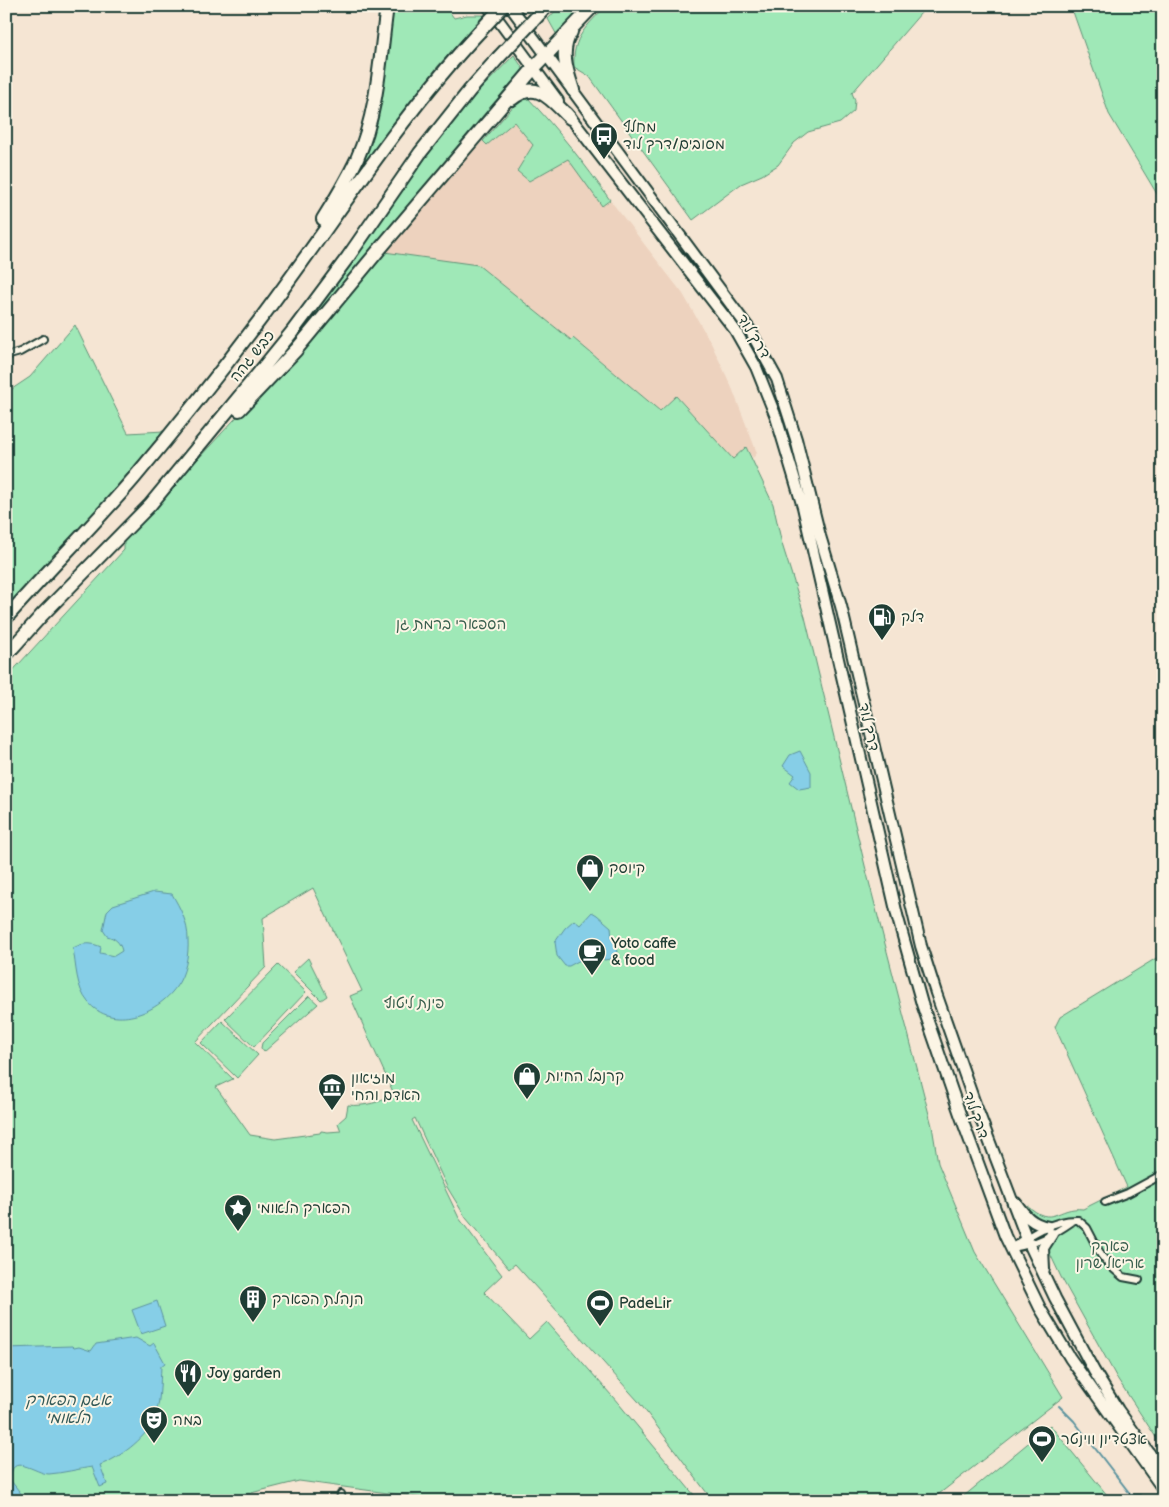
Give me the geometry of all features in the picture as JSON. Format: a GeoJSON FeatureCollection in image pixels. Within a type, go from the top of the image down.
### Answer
{"type":"FeatureCollection","features":[{"type":"Feature","properties":{"kind":"highway"},"geometry":{"type":"LineString","coordinates":[[259,321],[327,213],[357,158],[376,92],[387,6]]}},
{"type":"Feature","properties":{"kind":"highway","name":"כביש גהה"},"geometry":{"type":"LineString","coordinates":[[6,618],[134,479],[259,321],[386,145],[446,68],[502,6]]}},
{"type":"Feature","properties":{"kind":"highway","name":"כביש גהה"},"geometry":{"type":"LineString","coordinates":[[6,655],[42,615],[150,505],[292,332],[348,257],[420,153],[498,58],[547,6]]}},
{"type":"Feature","properties":{"kind":"highway"},"geometry":{"type":"LineString","coordinates":[[150,505],[296,350],[533,69],[593,6]]}},
{"type":"Feature","properties":{"kind":"highway"},"geometry":{"type":"LineString","coordinates":[[573,90],[565,63],[564,52],[569,36],[577,24]]}},
{"type":"Feature","properties":{"kind":"highway"},"geometry":{"type":"LineString","coordinates":[[443,175],[470,148],[514,98],[522,92],[536,90],[547,96],[570,118]]}},
{"type":"Feature","properties":{"kind":"main road","name":"דרך לוד"},"geometry":{"type":"LineString","coordinates":[[488,6],[570,118],[735,330],[756,367],[773,408],[803,506],[901,932],[940,1060],[1005,1236],[1040,1308],[1070,1358],[1163,1489]]}},
{"type":"Feature","properties":{"kind":"main road","name":"דרך לוד"},"geometry":{"type":"LineString","coordinates":[[510,6],[750,330],[776,379],[796,440],[820,536],[841,606],[921,946],[936,992],[1007,1192],[1045,1278],[1071,1330],[1118,1410],[1163,1472]]}},
{"type":"Feature","properties":{"kind":"main road"},"geometry":{"type":"LineString","coordinates":[[1007,1192],[1029,1220],[1050,1231],[1043,1248],[1045,1278]]}},
{"type":"Feature","properties":{"kind":"street"},"geometry":{"type":"LineString","coordinates":[[6,356],[20,352],[43,339]]}},
{"type":"Feature","properties":{"kind":"street"},"geometry":{"type":"LineString","coordinates":[[1105,1202],[1128,1193],[1163,1174]]}},
{"type":"Feature","properties":{"kind":"street"},"geometry":{"type":"LineString","coordinates":[[1011,1248],[1076,1219],[1088,1228],[1101,1255],[1108,1264],[1123,1277],[1139,1280]]}},
{"type":"Feature","properties":{"kind":"shaded area"},"geometry":{"type":"Polygon","coordinates":[[[514,122],[533,145],[517,171],[529,181],[568,158],[602,205],[610,200],[683,294],[711,343],[732,388],[757,453],[753,458],[746,447],[733,459],[676,396],[660,411],[572,338],[571,340],[527,304],[384,252],[451,172],[483,141],[487,144],[514,122]]]}},
{"type":"Feature","properties":{"kind":"green space"},"geometry":{"type":"Polygon","coordinates":[[[392,6],[445,6],[454,18],[467,15],[484,15],[438,66],[342,195],[357,170],[392,6]]]}},
{"type":"Feature","properties":{"kind":"green space"},"geometry":{"type":"Polygon","coordinates":[[[560,6],[588,6],[558,37],[548,19],[560,6]]]}},
{"type":"Feature","properties":{"kind":"green space"},"geometry":{"type":"Polygon","coordinates":[[[606,6],[927,6],[852,93],[855,100],[854,111],[840,123],[808,132],[794,143],[778,165],[762,175],[741,184],[693,220],[589,76],[574,67],[575,48],[578,40],[587,26],[606,6]]]}},
{"type":"Feature","properties":{"kind":"green space"},"geometry":{"type":"Polygon","coordinates":[[[1071,6],[1163,6],[1163,204],[1109,114],[1071,6]]]}},
{"type":"Feature","properties":{"kind":"green space"},"geometry":{"type":"Polygon","coordinates":[[[514,55],[524,70],[491,106],[287,351],[458,113],[514,55]]]}},
{"type":"Feature","properties":{"kind":"green space"},"geometry":{"type":"Polygon","coordinates":[[[528,98],[571,148],[610,200],[602,206],[568,159],[529,181],[517,171],[533,145],[514,122],[487,145],[483,141],[516,103],[528,98]]]}},
{"type":"Feature","properties":{"kind":"green space","name":"הספארי ברמת גן"},"geometry":{"type":"Polygon","coordinates":[[[384,252],[478,265],[571,340],[573,338],[660,411],[676,396],[733,459],[746,447],[773,504],[782,544],[805,617],[867,874],[932,1126],[938,1163],[975,1252],[1063,1397],[930,1501],[713,1501],[638,1401],[515,1264],[509,1269],[466,1218],[447,1187],[415,1118],[412,1120],[459,1218],[502,1275],[484,1292],[529,1339],[547,1322],[619,1404],[699,1501],[447,1501],[299,1481],[219,1501],[6,1501],[6,678],[124,550],[124,539],[246,407],[384,252]],[[313,888],[263,918],[266,967],[195,1042],[233,1079],[216,1087],[250,1135],[275,1139],[320,1133],[321,1131],[341,1131],[338,1123],[346,1116],[348,1105],[372,1103],[394,1094],[350,996],[362,991],[313,888]]]}},
{"type":"Feature","properties":{"kind":"green space"},"geometry":{"type":"Polygon","coordinates":[[[75,325],[128,433],[164,431],[38,578],[6,611],[6,466],[8,465],[6,463],[6,393],[30,377],[75,325]]]}},
{"type":"Feature","properties":{"kind":"green space","name":"פארק אריאל שרון"},"geometry":{"type":"Polygon","coordinates":[[[1163,954],[1163,1439],[1159,1442],[1117,1378],[1061,1277],[1027,1205],[1043,1215],[1055,1215],[1067,1210],[1083,1209],[1127,1187],[1055,1027],[1060,1017],[1163,954]]]}},
{"type":"Feature","properties":{"kind":"green space"},"geometry":{"type":"Polygon","coordinates":[[[308,958],[327,996],[321,1000],[293,972],[308,958]]]}},
{"type":"Feature","properties":{"kind":"green space"},"geometry":{"type":"Polygon","coordinates":[[[278,965],[306,992],[254,1047],[225,1019],[278,965]]]}},
{"type":"Feature","properties":{"kind":"green space"},"geometry":{"type":"Polygon","coordinates":[[[309,996],[318,1004],[264,1052],[261,1048],[262,1043],[309,996]]]}},
{"type":"Feature","properties":{"kind":"green space"},"geometry":{"type":"Polygon","coordinates":[[[222,1021],[258,1055],[237,1078],[201,1043],[222,1021]]]}},
{"type":"Feature","properties":{"kind":"green space","name":"אצטדיון ווינטר"},"geometry":{"type":"Polygon","coordinates":[[[1050,1425],[1112,1501],[958,1501],[1050,1425]]]}},
{"type":"Feature","properties":{"kind":"water"},"geometry":{"type":"Polygon","coordinates":[[[800,751],[811,772],[811,787],[799,789],[790,782],[795,775],[783,766],[790,755],[800,751]]]}},
{"type":"Feature","properties":{"kind":"water"},"geometry":{"type":"Polygon","coordinates":[[[154,892],[172,894],[183,916],[188,933],[187,958],[184,971],[176,987],[158,1005],[134,1016],[109,1016],[98,1011],[84,996],[77,976],[73,948],[83,944],[93,944],[101,947],[100,953],[114,956],[122,951],[117,941],[107,936],[103,930],[107,911],[113,905],[154,892]]]}},
{"type":"Feature","properties":{"kind":"water"},"geometry":{"type":"Polygon","coordinates":[[[592,912],[611,927],[612,939],[616,943],[617,953],[611,959],[604,960],[602,954],[586,957],[569,966],[565,966],[557,956],[555,942],[565,928],[574,920],[580,925],[592,912]]]}},
{"type":"Feature","properties":{"kind":"water"},"geometry":{"type":"Polygon","coordinates":[[[157,1301],[165,1326],[141,1334],[132,1310],[157,1301]]]}},
{"type":"Feature","properties":{"kind":"water","name":"אגם הפארק הלאומי"},"geometry":{"type":"Polygon","coordinates":[[[136,1338],[150,1346],[154,1343],[165,1363],[161,1366],[160,1394],[156,1415],[144,1435],[123,1453],[100,1465],[107,1484],[100,1487],[92,1467],[49,1474],[19,1465],[14,1467],[11,1481],[27,1501],[6,1501],[6,1348],[72,1346],[91,1351],[96,1344],[136,1338]]]}},
{"type":"Feature","properties":{"kind":"waterway"},"geometry":{"type":"LineString","coordinates":[[1059,1406],[1074,1421],[1131,1495],[1140,1495]]}},
{"type":"Feature","properties":{"kind":"place","name":"מחלף מסובים/דרך לוד"},"geometry":{"type":"Point","coordinates":[604,160]}},
{"type":"Feature","properties":{"kind":"place","name":"דלק"},"geometry":{"type":"Point","coordinates":[882,641]}},
{"type":"Feature","properties":{"kind":"place","name":"קיוסק"},"geometry":{"type":"Point","coordinates":[590,892]}},
{"type":"Feature","properties":{"kind":"place","name":"Yoto caffe & food"},"geometry":{"type":"Point","coordinates":[592,976]}},
{"type":"Feature","properties":{"kind":"place","name":"קרנבל החיות"},"geometry":{"type":"Point","coordinates":[527,1100]}},
{"type":"Feature","properties":{"kind":"place","name":"מוזיאון האדם והחי"},"geometry":{"type":"Point","coordinates":[332,1111]}},
{"type":"Feature","properties":{"kind":"place","name":"הפארק הלאומי"},"geometry":{"type":"Point","coordinates":[238,1232]}},
{"type":"Feature","properties":{"kind":"place","name":"הנהלת הפארק"},"geometry":{"type":"Point","coordinates":[253,1323]}},
{"type":"Feature","properties":{"kind":"place","name":"PadeLir"},"geometry":{"type":"Point","coordinates":[600,1327]}},
{"type":"Feature","properties":{"kind":"place","name":"Joy garden"},"geometry":{"type":"Point","coordinates":[188,1397]}},
{"type":"Feature","properties":{"kind":"place","name":"במה"},"geometry":{"type":"Point","coordinates":[154,1444]}},
{"type":"Feature","properties":{"kind":"place","name":"אצטדיון ווינטר"},"geometry":{"type":"Point","coordinates":[1042,1463]}},
{"type":"Feature","properties":{"kind":"park label","name":"פינת ליטוף"},"geometry":{"type":"Point","coordinates":[414,1003]}}]}
